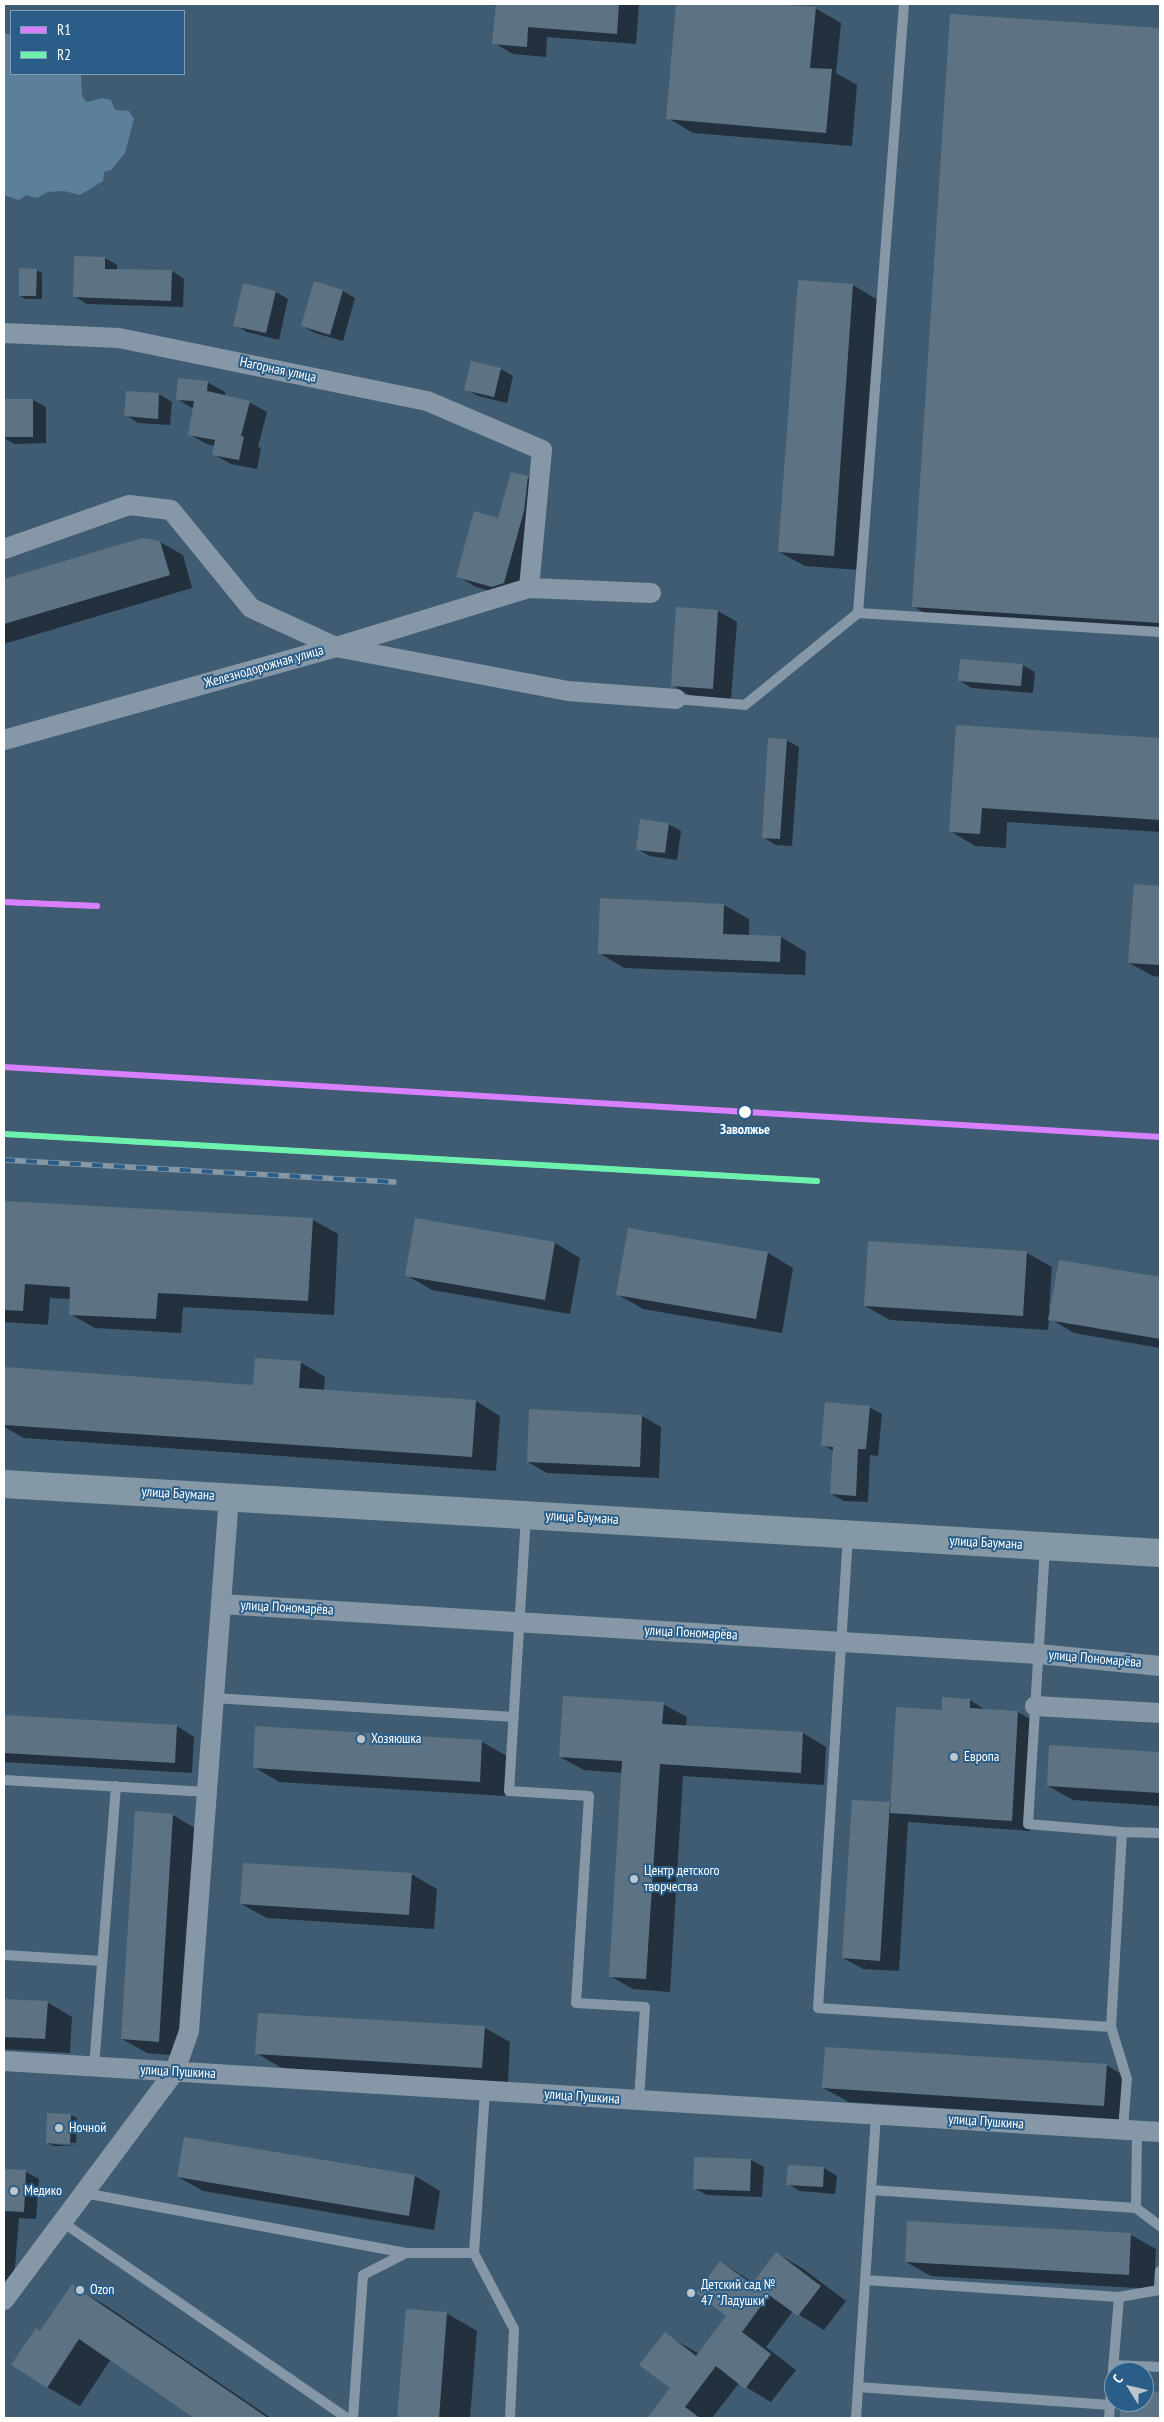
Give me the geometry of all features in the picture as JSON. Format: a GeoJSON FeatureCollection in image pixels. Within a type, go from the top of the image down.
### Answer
{"type":"FeatureCollection","features":[{"type":"Feature","properties":{"kind":"main road","name":"улица Баумана"},"geometry":{"type":"LineString","coordinates":[[4,1484],[1160,1554]]}},
{"type":"Feature","properties":{"kind":"street","name":"Нагорная улица"},"geometry":{"type":"LineString","coordinates":[[4,333],[118,338],[427,400],[542,450],[529,588]]}},
{"type":"Feature","properties":{"kind":"street"},"geometry":{"type":"LineString","coordinates":[[4,549],[129,505],[171,510],[251,608],[336,647],[529,588],[651,593]]}},
{"type":"Feature","properties":{"kind":"street","name":"Железнодорожная улица"},"geometry":{"type":"LineString","coordinates":[[4,740],[336,647],[568,691],[676,700]]}},
{"type":"Feature","properties":{"kind":"street"},"geometry":{"type":"LineString","coordinates":[[4,2300],[175,2071],[188,2031],[229,1497]]}},
{"type":"Feature","properties":{"kind":"street","name":"улица Пономарёва"},"geometry":{"type":"LineString","coordinates":[[221,1604],[1039,1654],[1160,1666]]}},
{"type":"Feature","properties":{"kind":"street"},"geometry":{"type":"LineString","coordinates":[[1035,1706],[1160,1713]]}},
{"type":"Feature","properties":{"kind":"street","name":"улица Пушкина"},"geometry":{"type":"LineString","coordinates":[[4,2061],[1160,2132]]}},
{"type":"Feature","properties":{"kind":"lane"},"geometry":{"type":"LineString","coordinates":[[858,613],[904,4]]}},
{"type":"Feature","properties":{"kind":"lane"},"geometry":{"type":"LineString","coordinates":[[676,700],[745,705],[858,613],[1160,632]]}},
{"type":"Feature","properties":{"kind":"lane"},"geometry":{"type":"LineString","coordinates":[[526,1515],[509,1791],[589,1796],[576,2003],[645,2007],[640,2100]]}},
{"type":"Feature","properties":{"kind":"lane"},"geometry":{"type":"LineString","coordinates":[[848,1534],[818,2008],[1111,2027]]}},
{"type":"Feature","properties":{"kind":"lane"},"geometry":{"type":"LineString","coordinates":[[1045,1546],[1028,1824],[1122,1832],[1160,1833]]}},
{"type":"Feature","properties":{"kind":"lane"},"geometry":{"type":"LineString","coordinates":[[214,1698],[514,1717]]}},
{"type":"Feature","properties":{"kind":"lane"},"geometry":{"type":"LineString","coordinates":[[4,1780],[207,1792]]}},
{"type":"Feature","properties":{"kind":"lane"},"geometry":{"type":"LineString","coordinates":[[94,2067],[116,1786]]}},
{"type":"Feature","properties":{"kind":"lane"},"geometry":{"type":"LineString","coordinates":[[1122,1832],[1111,2027],[1126,2080],[1136,2208]]}},
{"type":"Feature","properties":{"kind":"lane"},"geometry":{"type":"LineString","coordinates":[[4,1955],[102,1961]]}},
{"type":"Feature","properties":{"kind":"lane"},"geometry":{"type":"LineString","coordinates":[[485,2091],[474,2253],[514,2329],[510,2418]]}},
{"type":"Feature","properties":{"kind":"lane"},"geometry":{"type":"LineString","coordinates":[[856,2418],[876,2115]]}},
{"type":"Feature","properties":{"kind":"lane"},"geometry":{"type":"LineString","coordinates":[[871,2190],[1136,2208],[1160,2226]]}},
{"type":"Feature","properties":{"kind":"lane"},"geometry":{"type":"LineString","coordinates":[[84,2193],[406,2253],[474,2253]]}},
{"type":"Feature","properties":{"kind":"lane"},"geometry":{"type":"LineString","coordinates":[[62,2222],[347,2418]]}},
{"type":"Feature","properties":{"kind":"lane"},"geometry":{"type":"LineString","coordinates":[[352,2418],[363,2276],[406,2253]]}},
{"type":"Feature","properties":{"kind":"lane"},"geometry":{"type":"LineString","coordinates":[[865,2280],[1119,2298],[1159,2290],[1160,2271]]}},
{"type":"Feature","properties":{"kind":"lane"},"geometry":{"type":"LineString","coordinates":[[1113,2362],[1119,2298]]}},
{"type":"Feature","properties":{"kind":"lane"},"geometry":{"type":"LineString","coordinates":[[858,2387],[1104,2405]]}},
{"type":"Feature","properties":{"kind":"water"},"geometry":{"type":"Polygon","coordinates":[[[4,33],[10,35],[10,75],[81,75],[82,96],[86,102],[103,98],[111,100],[115,110],[129,111],[134,119],[125,153],[111,170],[104,172],[103,181],[80,195],[64,191],[48,192],[37,198],[26,195],[19,200],[4,195],[4,33]]]}},
{"type":"Feature","properties":{"kind":"building"},"geometry":{"type":"Polygon","coordinates":[[[496,4],[619,4],[617,34],[528,27],[527,47],[492,44],[496,4]]]}},
{"type":"Feature","properties":{"kind":"building"},"geometry":{"type":"Polygon","coordinates":[[[676,4],[773,4],[816,7],[810,68],[832,69],[826,133],[666,119],[676,4]]]}},
{"type":"Feature","properties":{"kind":"building"},"geometry":{"type":"Polygon","coordinates":[[[950,14],[1160,28],[1160,623],[912,607],[950,14]]]}},
{"type":"Feature","properties":{"kind":"building"},"geometry":{"type":"Polygon","coordinates":[[[74,256],[105,257],[105,269],[172,270],[171,301],[73,297],[74,256]]]}},
{"type":"Feature","properties":{"kind":"building"},"geometry":{"type":"Polygon","coordinates":[[[19,268],[37,269],[36,296],[19,296],[19,268]]]}},
{"type":"Feature","properties":{"kind":"building"},"geometry":{"type":"Polygon","coordinates":[[[798,280],[853,284],[834,556],[778,552],[798,280]]]}},
{"type":"Feature","properties":{"kind":"building"},"geometry":{"type":"Polygon","coordinates":[[[314,281],[343,290],[330,335],[301,326],[314,281]]]}},
{"type":"Feature","properties":{"kind":"building"},"geometry":{"type":"Polygon","coordinates":[[[243,283],[276,291],[266,333],[233,326],[243,283]]]}},
{"type":"Feature","properties":{"kind":"building"},"geometry":{"type":"Polygon","coordinates":[[[471,361],[501,368],[494,397],[464,390],[471,361]]]}},
{"type":"Feature","properties":{"kind":"building"},"geometry":{"type":"Polygon","coordinates":[[[178,378],[208,381],[207,391],[250,401],[241,436],[244,437],[239,460],[212,455],[215,440],[188,435],[194,401],[176,400],[178,378]]]}},
{"type":"Feature","properties":{"kind":"building"},"geometry":{"type":"Polygon","coordinates":[[[126,391],[159,393],[158,419],[124,416],[126,391]]]}},
{"type":"Feature","properties":{"kind":"building"},"geometry":{"type":"Polygon","coordinates":[[[4,399],[33,399],[33,437],[4,437],[4,399]]]}},
{"type":"Feature","properties":{"kind":"building"},"geometry":{"type":"Polygon","coordinates":[[[511,472],[528,476],[524,511],[504,583],[492,587],[456,577],[474,511],[498,518],[511,472]]]}},
{"type":"Feature","properties":{"kind":"building"},"geometry":{"type":"Polygon","coordinates":[[[142,538],[160,541],[170,575],[4,624],[4,579],[142,538]]]}},
{"type":"Feature","properties":{"kind":"building"},"geometry":{"type":"Polygon","coordinates":[[[676,607],[718,610],[713,689],[671,686],[676,607]]]}},
{"type":"Feature","properties":{"kind":"building"},"geometry":{"type":"Polygon","coordinates":[[[960,659],[1023,664],[1021,686],[958,681],[960,659]]]}},
{"type":"Feature","properties":{"kind":"building"},"geometry":{"type":"Polygon","coordinates":[[[956,725],[1160,738],[1160,820],[982,808],[980,834],[949,832],[956,725]]]}},
{"type":"Feature","properties":{"kind":"building"},"geometry":{"type":"Polygon","coordinates":[[[768,738],[787,739],[780,839],[762,838],[768,738]]]}},
{"type":"Feature","properties":{"kind":"building"},"geometry":{"type":"Polygon","coordinates":[[[640,819],[669,823],[665,853],[636,850],[640,819]]]}},
{"type":"Feature","properties":{"kind":"building"},"geometry":{"type":"Polygon","coordinates":[[[1134,884],[1160,886],[1160,965],[1128,963],[1134,884]]]}},
{"type":"Feature","properties":{"kind":"building"},"geometry":{"type":"Polygon","coordinates":[[[600,898],[724,904],[723,934],[781,936],[780,962],[598,954],[600,898]]]}},
{"type":"Feature","properties":{"kind":"building"},"geometry":{"type":"Polygon","coordinates":[[[4,1201],[313,1218],[308,1301],[158,1293],[156,1319],[69,1315],[70,1287],[25,1284],[23,1311],[4,1310],[4,1201]]]}},
{"type":"Feature","properties":{"kind":"building"},"geometry":{"type":"Polygon","coordinates":[[[415,1218],[555,1242],[545,1300],[405,1276],[415,1218]]]}},
{"type":"Feature","properties":{"kind":"building"},"geometry":{"type":"Polygon","coordinates":[[[628,1228],[768,1252],[756,1319],[616,1295],[628,1228]]]}},
{"type":"Feature","properties":{"kind":"building"},"geometry":{"type":"Polygon","coordinates":[[[868,1241],[1027,1251],[1023,1316],[864,1306],[868,1241]]]}},
{"type":"Feature","properties":{"kind":"building"},"geometry":{"type":"Polygon","coordinates":[[[1059,1260],[1160,1277],[1160,1339],[1048,1320],[1059,1260]]]}},
{"type":"Feature","properties":{"kind":"building"},"geometry":{"type":"Polygon","coordinates":[[[255,1358],[301,1361],[299,1388],[476,1400],[472,1457],[4,1425],[4,1367],[253,1385],[255,1358]]]}},
{"type":"Feature","properties":{"kind":"building"},"geometry":{"type":"Polygon","coordinates":[[[825,1402],[870,1406],[866,1449],[858,1449],[856,1496],[830,1494],[833,1447],[821,1446],[825,1402]]]}},
{"type":"Feature","properties":{"kind":"building"},"geometry":{"type":"Polygon","coordinates":[[[529,1409],[642,1415],[640,1467],[527,1462],[529,1409]]]}},
{"type":"Feature","properties":{"kind":"building"},"geometry":{"type":"Polygon","coordinates":[[[563,1696],[664,1702],[662,1724],[803,1732],[801,1773],[660,1764],[646,1979],[609,1977],[622,1761],[559,1757],[563,1696]]]}},
{"type":"Feature","properties":{"kind":"building","name":"Европа"},"geometry":{"type":"Polygon","coordinates":[[[942,1697],[970,1699],[970,1708],[1018,1711],[1012,1821],[890,1813],[896,1707],[942,1710],[942,1697]]]}},
{"type":"Feature","properties":{"kind":"building"},"geometry":{"type":"Polygon","coordinates":[[[4,1715],[177,1725],[175,1763],[4,1753],[4,1715]]]}},
{"type":"Feature","properties":{"kind":"building"},"geometry":{"type":"Polygon","coordinates":[[[255,1726],[482,1740],[480,1782],[253,1768],[255,1726]]]}},
{"type":"Feature","properties":{"kind":"building"},"geometry":{"type":"Polygon","coordinates":[[[1049,1745],[1160,1752],[1160,1793],[1047,1786],[1049,1745]]]}},
{"type":"Feature","properties":{"kind":"building"},"geometry":{"type":"Polygon","coordinates":[[[852,1800],[890,1802],[880,1961],[842,1958],[852,1800]]]}},
{"type":"Feature","properties":{"kind":"building"},"geometry":{"type":"Polygon","coordinates":[[[135,1811],[173,1814],[159,2042],[121,2039],[135,1811]]]}},
{"type":"Feature","properties":{"kind":"building"},"geometry":{"type":"Polygon","coordinates":[[[243,1863],[412,1873],[409,1915],[240,1904],[243,1863]]]}},
{"type":"Feature","properties":{"kind":"building"},"geometry":{"type":"Polygon","coordinates":[[[4,1999],[48,2001],[45,2039],[4,2037],[4,1999]]]}},
{"type":"Feature","properties":{"kind":"building"},"geometry":{"type":"Polygon","coordinates":[[[258,2013],[485,2026],[482,2068],[255,2054],[258,2013]]]}},
{"type":"Feature","properties":{"kind":"building"},"geometry":{"type":"Polygon","coordinates":[[[825,2047],[1107,2064],[1104,2106],[822,2088],[825,2047]]]}},
{"type":"Feature","properties":{"kind":"building","name":"Ночной"},"geometry":{"type":"Polygon","coordinates":[[[47,2113],[71,2114],[70,2144],[46,2143],[47,2113]]]}},
{"type":"Feature","properties":{"kind":"building"},"geometry":{"type":"Polygon","coordinates":[[[184,2137],[415,2175],[409,2216],[177,2177],[184,2137]]]}},
{"type":"Feature","properties":{"kind":"building"},"geometry":{"type":"Polygon","coordinates":[[[694,2157],[751,2159],[750,2191],[693,2189],[694,2157]]]}},
{"type":"Feature","properties":{"kind":"building"},"geometry":{"type":"Polygon","coordinates":[[[788,2165],[824,2167],[823,2187],[786,2185],[788,2165]]]}},
{"type":"Feature","properties":{"kind":"building","name":"Медико"},"geometry":{"type":"Polygon","coordinates":[[[4,2169],[26,2170],[24,2212],[4,2211],[4,2169]]]}},
{"type":"Feature","properties":{"kind":"building"},"geometry":{"type":"Polygon","coordinates":[[[907,2221],[1131,2233],[1129,2275],[905,2262],[907,2221]]]}},
{"type":"Feature","properties":{"kind":"building"},"geometry":{"type":"Polygon","coordinates":[[[776,2252],[821,2286],[798,2316],[769,2295],[742,2332],[771,2354],[745,2389],[716,2366],[685,2407],[700,2418],[647,2418],[670,2388],[639,2365],[665,2332],[696,2356],[726,2316],[696,2293],[720,2261],[752,2284],[776,2252]]]}},
{"type":"Feature","properties":{"kind":"building"},"geometry":{"type":"Polygon","coordinates":[[[72,2284],[268,2418],[194,2418],[79,2339],[47,2388],[11,2365],[36,2328],[40,2331],[72,2284]]]}},
{"type":"Feature","properties":{"kind":"building"},"geometry":{"type":"Polygon","coordinates":[[[406,2309],[447,2312],[439,2418],[397,2418],[406,2309]]]}},
{"type":"Feature","properties":{"kind":"building"},"geometry":{"type":"Polygon","coordinates":[[[1154,2392],[1160,2392],[1160,2418],[1120,2418],[1120,2412],[1154,2412],[1154,2392]]]}},
{"type":"Feature","properties":{"kind":"railway"},"geometry":{"type":"LineString","coordinates":[[4,902],[97,906]]}},
{"type":"Feature","properties":{"kind":"railway"},"geometry":{"type":"LineString","coordinates":[[4,1134],[817,1181]]}},
{"type":"Feature","properties":{"kind":"railway"},"geometry":{"type":"LineString","coordinates":[[4,1160],[394,1182]]}},
{"type":"Feature","properties":{"kind":"transit line","name":"R1"},"geometry":{"type":"LineString","coordinates":[[4,902],[97,906]]}},
{"type":"Feature","properties":{"kind":"transit line","name":"R1"},"geometry":{"type":"LineString","coordinates":[[4,1067],[1160,1137]]}},
{"type":"Feature","properties":{"kind":"transit line","name":"R2"},"geometry":{"type":"LineString","coordinates":[[4,1134],[817,1181]]}},
{"type":"Feature","properties":{"kind":"place","name":"Заволжье"},"geometry":{"type":"Point","coordinates":[745,1112]}},
{"type":"Feature","properties":{"kind":"place","name":"Хозяюшка"},"geometry":{"type":"Point","coordinates":[361,1739]}},
{"type":"Feature","properties":{"kind":"place","name":"Европа"},"geometry":{"type":"Point","coordinates":[954,1757]}},
{"type":"Feature","properties":{"kind":"place","name":"Центр детского творчества"},"geometry":{"type":"Point","coordinates":[634,1879]}},
{"type":"Feature","properties":{"kind":"place","name":"Ночной"},"geometry":{"type":"Point","coordinates":[59,2128]}},
{"type":"Feature","properties":{"kind":"place","name":"Медико"},"geometry":{"type":"Point","coordinates":[14,2191]}},
{"type":"Feature","properties":{"kind":"place","name":"Ozon"},"geometry":{"type":"Point","coordinates":[80,2290]}},
{"type":"Feature","properties":{"kind":"place","name":"Детский сад № 47 \"Ладушки\""},"geometry":{"type":"Point","coordinates":[691,2293]}}]}
